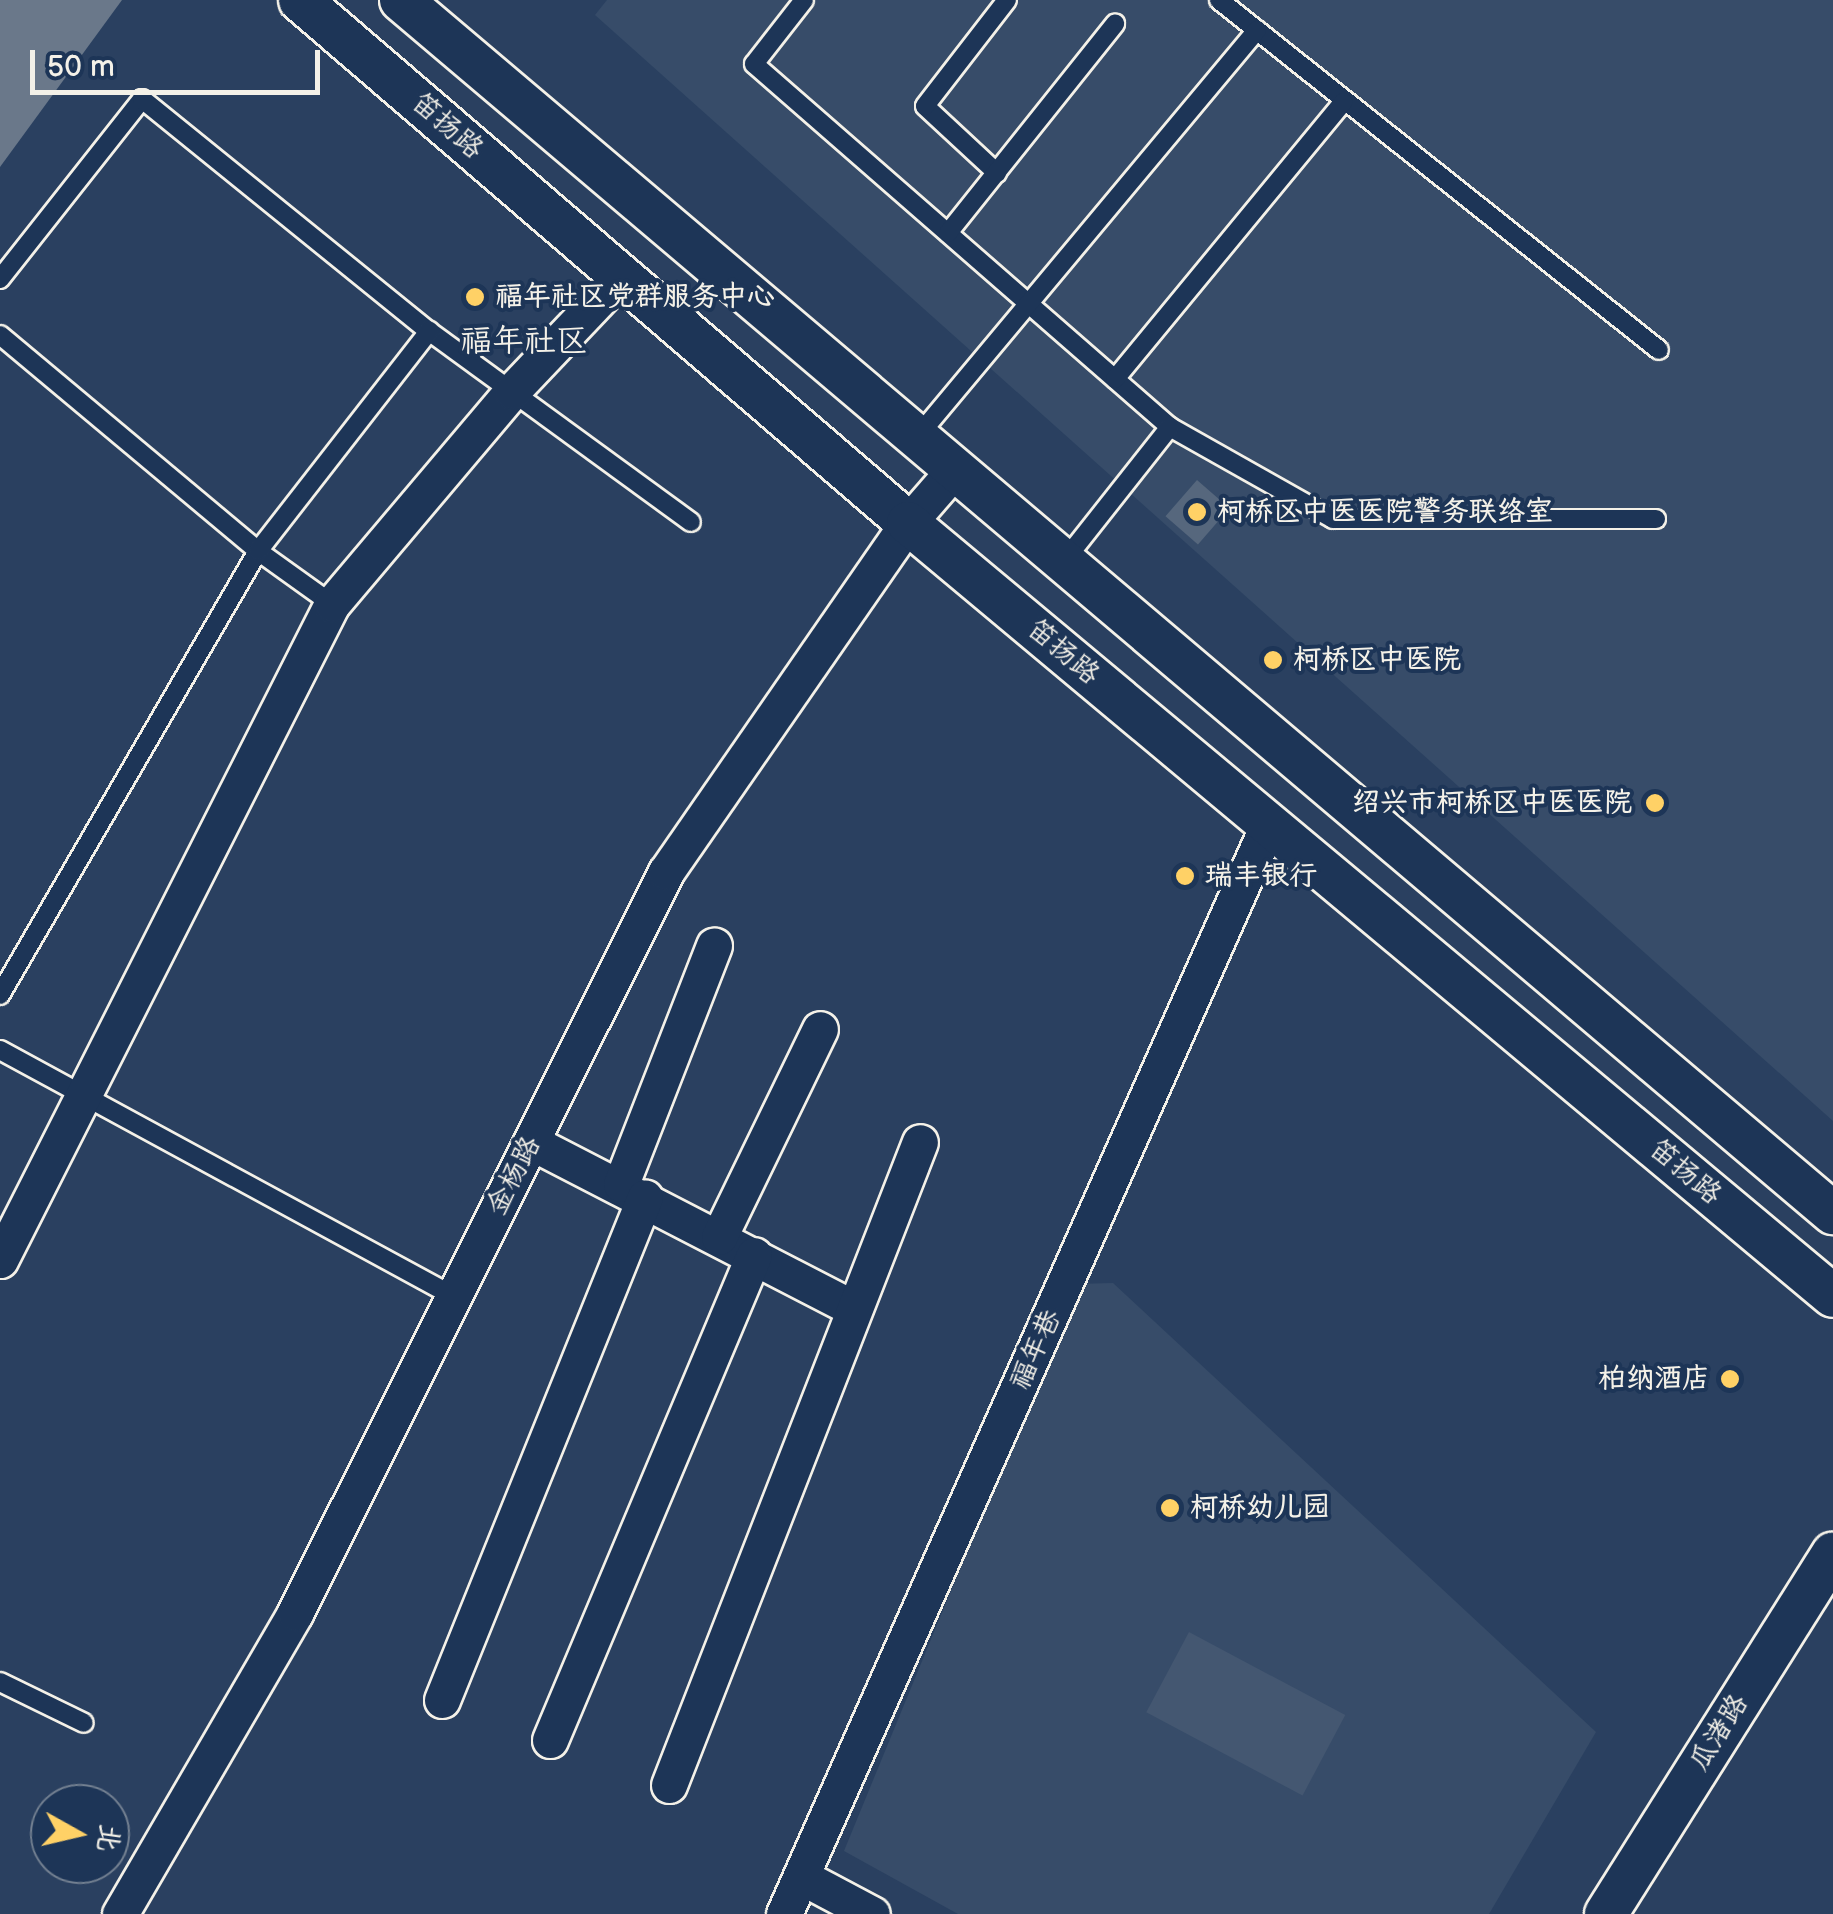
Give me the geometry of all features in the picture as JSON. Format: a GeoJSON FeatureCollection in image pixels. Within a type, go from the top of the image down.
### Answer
{"type":"FeatureCollection","features":[{"type":"Feature","properties":{"kind":"street","name":"笛扬路"},"geometry":{"type":"LineString","coordinates":[[300,0],[908,523],[1833,1296]]}},
{"type":"Feature","properties":{"kind":"street"},"geometry":{"type":"LineString","coordinates":[[401,0],[1833,1213]]}},
{"type":"Feature","properties":{"kind":"street"},"geometry":{"type":"LineString","coordinates":[[0,1260],[80,1093],[332,604],[512,391],[621,276]]}},
{"type":"Feature","properties":{"kind":"street","name":"金杨路"},"geometry":{"type":"LineString","coordinates":[[130,1910],[295,1613],[666,872],[908,523],[955,469]]}},
{"type":"Feature","properties":{"kind":"street","name":"福年巷"},"geometry":{"type":"LineString","coordinates":[[784,1914],[1269,822]]}},
{"type":"Feature","properties":{"kind":"street"},"geometry":{"type":"LineString","coordinates":[[442,1700],[633,1190],[714,946]]}},
{"type":"Feature","properties":{"kind":"street"},"geometry":{"type":"LineString","coordinates":[[719,1237],[820,1029]]}},
{"type":"Feature","properties":{"kind":"street"},"geometry":{"type":"LineString","coordinates":[[532,1142],[633,1190],[853,1308]]}},
{"type":"Feature","properties":{"kind":"street"},"geometry":{"type":"LineString","coordinates":[[669,1785],[920,1142]]}},
{"type":"Feature","properties":{"kind":"street"},"geometry":{"type":"LineString","coordinates":[[550,1740],[754,1255]]}},
{"type":"Feature","properties":{"kind":"street","name":"瓜渚路"},"geometry":{"type":"LineString","coordinates":[[1606,1914],[1833,1553]]}},
{"type":"Feature","properties":{"kind":"street"},"geometry":{"type":"LineString","coordinates":[[802,1876],[872,1914]]}},
{"type":"Feature","properties":{"kind":"lane"},"geometry":{"type":"LineString","coordinates":[[804,0],[754,64],[1170,426],[1333,520],[1656,519]]}},
{"type":"Feature","properties":{"kind":"lane"},"geometry":{"type":"LineString","coordinates":[[997,172],[925,106],[1007,0]]}},
{"type":"Feature","properties":{"kind":"lane"},"geometry":{"type":"LineString","coordinates":[[1219,0],[1659,350]]}},
{"type":"Feature","properties":{"kind":"lane"},"geometry":{"type":"LineString","coordinates":[[948,234],[1116,24]]}},
{"type":"Feature","properties":{"kind":"lane"},"geometry":{"type":"LineString","coordinates":[[916,437],[1257,30]]}},
{"type":"Feature","properties":{"kind":"lane"},"geometry":{"type":"LineString","coordinates":[[0,280],[142,99],[428,331],[690,522]]}},
{"type":"Feature","properties":{"kind":"lane"},"geometry":{"type":"LineString","coordinates":[[1116,379],[1343,102]]}},
{"type":"Feature","properties":{"kind":"lane"},"geometry":{"type":"LineString","coordinates":[[0,995],[258,551],[428,331]]}},
{"type":"Feature","properties":{"kind":"lane"},"geometry":{"type":"LineString","coordinates":[[0,335],[258,551],[332,604]]}},
{"type":"Feature","properties":{"kind":"lane"},"geometry":{"type":"LineString","coordinates":[[1064,562],[1170,426]]}},
{"type":"Feature","properties":{"kind":"lane"},"geometry":{"type":"LineString","coordinates":[[0,1050],[453,1296]]}},
{"type":"Feature","properties":{"kind":"lane"},"geometry":{"type":"LineString","coordinates":[[0,1682],[84,1723]]}},
{"type":"Feature","properties":{"kind":"shaded area"},"geometry":{"type":"Polygon","coordinates":[[[0,0],[122,0],[0,167],[0,0]]]}},
{"type":"Feature","properties":{"kind":"shaded area","name":"绍兴市柯桥区中医医院"},"geometry":{"type":"Polygon","coordinates":[[[607,0],[1833,0],[1833,1121],[595,15],[607,0]]]}},
{"type":"Feature","properties":{"kind":"shaded area","name":"柯桥幼儿园"},"geometry":{"type":"Polygon","coordinates":[[[1113,1283],[1596,1732],[1489,1914],[958,1914],[844,1851],[1077,1284],[1113,1283]]]}},
{"type":"Feature","properties":{"kind":"shaded area"},"geometry":{"type":"Polygon","coordinates":[[[1189,1632],[1345,1715],[1303,1795],[1146,1712],[1189,1632]]]}},
{"type":"Feature","properties":{"kind":"building","name":"柯桥区中医医院警务联络室"},"geometry":{"type":"Polygon","coordinates":[[[1197,480],[1229,508],[1198,544],[1166,516],[1197,480]]]}},
{"type":"Feature","properties":{"kind":"place","name":"福年社区党群服务中心"},"geometry":{"type":"Point","coordinates":[475,297]}},
{"type":"Feature","properties":{"kind":"place","name":"柯桥区中医医院警务联络室"},"geometry":{"type":"Point","coordinates":[1197,512]}},
{"type":"Feature","properties":{"kind":"place","name":"柯桥区中医院"},"geometry":{"type":"Point","coordinates":[1273,660]}},
{"type":"Feature","properties":{"kind":"place","name":"绍兴市柯桥区中医医院"},"geometry":{"type":"Point","coordinates":[1655,803]}},
{"type":"Feature","properties":{"kind":"place","name":"瑞丰银行"},"geometry":{"type":"Point","coordinates":[1185,876]}},
{"type":"Feature","properties":{"kind":"place","name":"柏纳酒店"},"geometry":{"type":"Point","coordinates":[1730,1379]}},
{"type":"Feature","properties":{"kind":"place","name":"柯桥幼儿园"},"geometry":{"type":"Point","coordinates":[1170,1508]}},
{"type":"Feature","properties":{"kind":"district","name":"福年社区"},"geometry":{"type":"Point","coordinates":[524,342]}}]}
